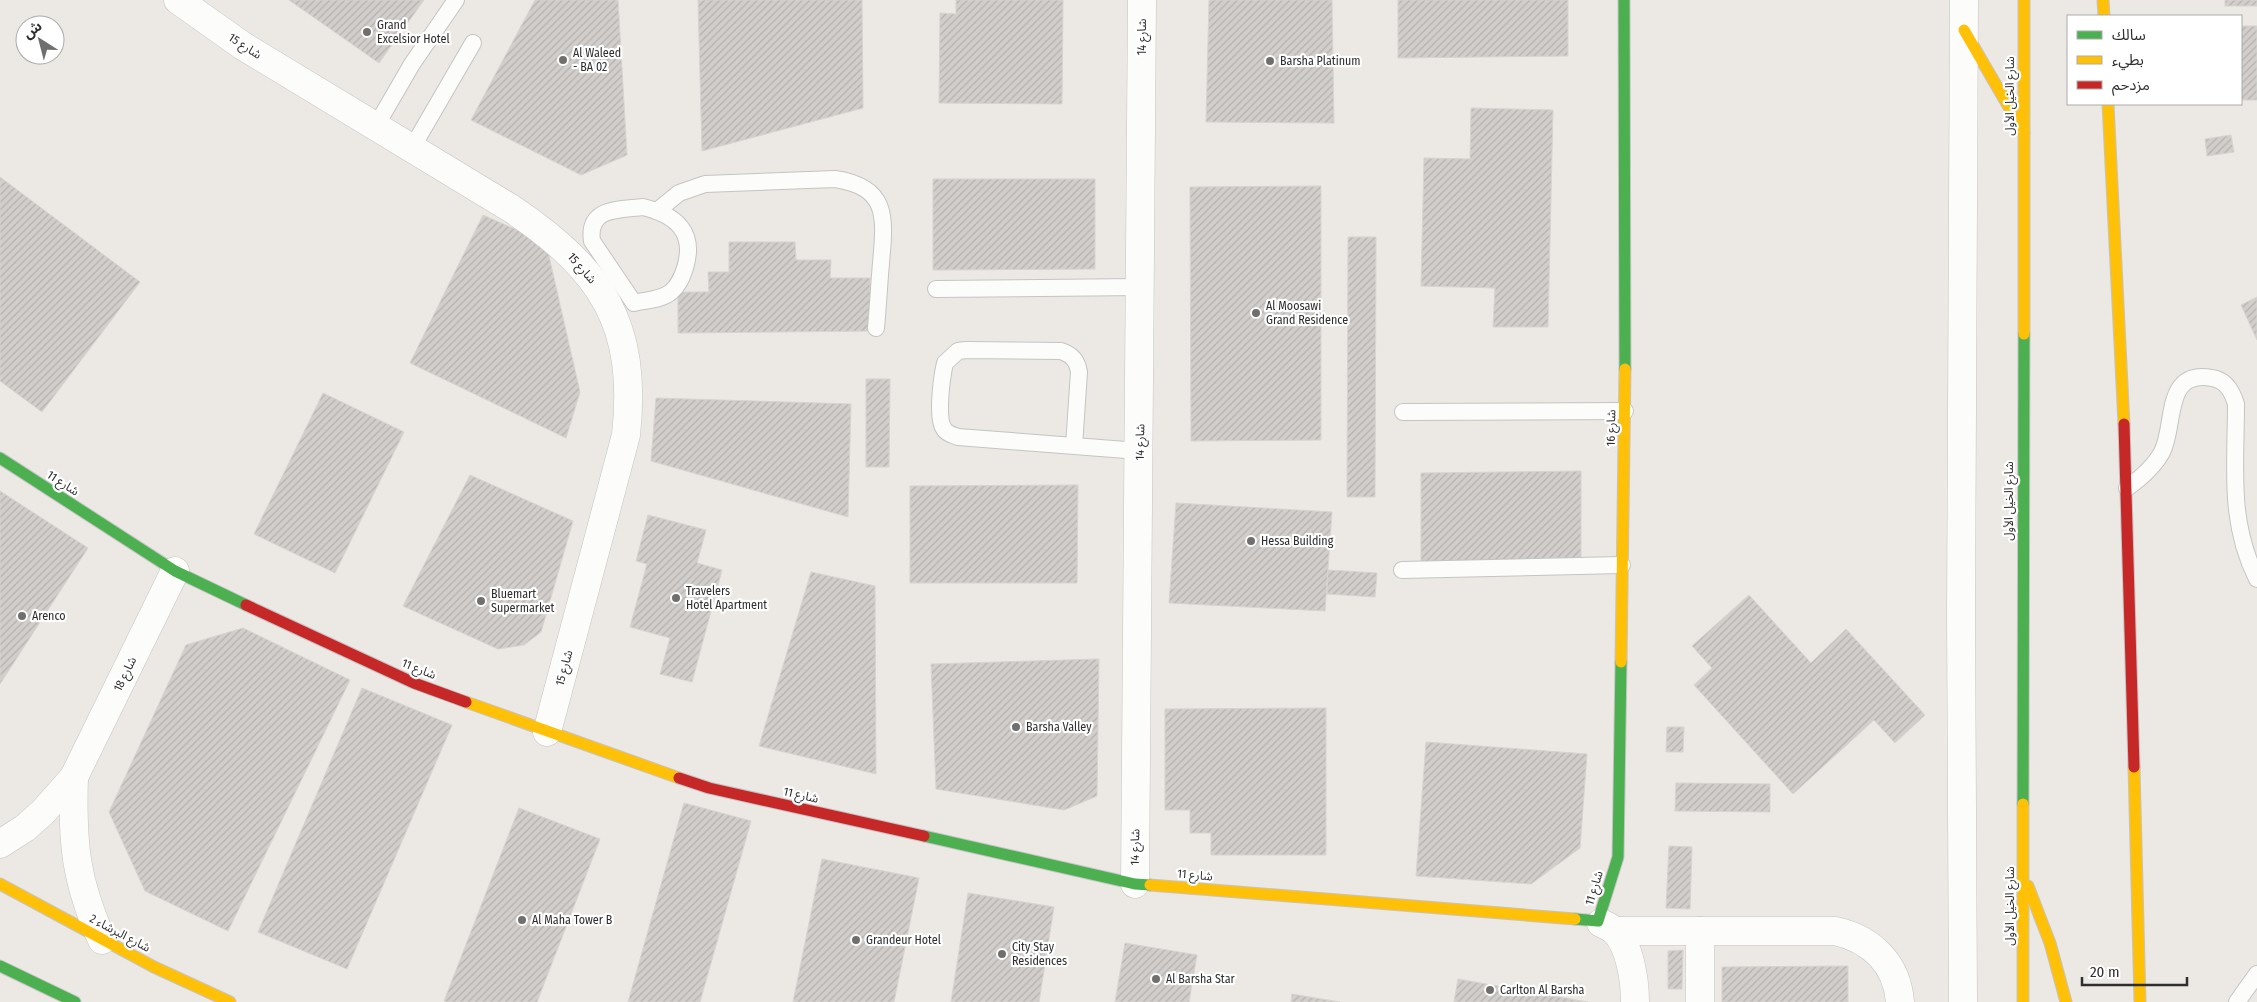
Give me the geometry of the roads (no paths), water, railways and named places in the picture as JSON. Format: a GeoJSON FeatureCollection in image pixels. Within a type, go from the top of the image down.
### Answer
{"type":"FeatureCollection","features":[{"type":"Feature","properties":{"kind":"street","name":"شارع 15"},"geometry":{"type":"LineString","coordinates":[[178,0],[243,46],[544,230],[573,257],[594,281],[622,306],[622,338],[628,370],[629,402],[626,435],[547,732]]}},
{"type":"Feature","properties":{"kind":"street","name":"شارع 14"},"geometry":{"type":"LineString","coordinates":[[1135,884],[1142,287],[1142,0]]}},
{"type":"Feature","properties":{"kind":"street","name":"شارع 16"},"geometry":{"type":"LineString","coordinates":[[1618,857],[1625,411],[1624,0]]}},
{"type":"Feature","properties":{"kind":"street"},"geometry":{"type":"LineString","coordinates":[[1963,1002],[1961,606],[1964,0]]}},
{"type":"Feature","properties":{"kind":"street","name":"شارع الخيل الأول"},"geometry":{"type":"LineString","coordinates":[[2023,1002],[2024,0]]}},
{"type":"Feature","properties":{"kind":"street"},"geometry":{"type":"LineString","coordinates":[[2103,0],[2104,15]]}},
{"type":"Feature","properties":{"kind":"street"},"geometry":{"type":"LineString","coordinates":[[1964,30],[2024,133]]}},
{"type":"Feature","properties":{"kind":"street"},"geometry":{"type":"LineString","coordinates":[[2108,105],[2128,488],[2140,1002]]}},
{"type":"Feature","properties":{"kind":"street","name":"شارع 11"},"geometry":{"type":"LineString","coordinates":[[0,458],[175,571],[414,683],[547,732],[709,788],[1135,884],[1607,926],[1618,857]]}},
{"type":"Feature","properties":{"kind":"street","name":"شارع 18"},"geometry":{"type":"LineString","coordinates":[[0,844],[25,828],[44,812],[74,777],[175,571]]}},
{"type":"Feature","properties":{"kind":"street","name":"شارع 18"},"geometry":{"type":"LineString","coordinates":[[74,777],[73,828],[78,874],[84,896],[102,940]]}},
{"type":"Feature","properties":{"kind":"street"},"geometry":{"type":"LineString","coordinates":[[2024,875],[2045,925],[2066,1002]]}},
{"type":"Feature","properties":{"kind":"street","name":"شارع البرشاء 2"},"geometry":{"type":"LineString","coordinates":[[0,884],[102,940],[230,1002]]}},
{"type":"Feature","properties":{"kind":"street"},"geometry":{"type":"LineString","coordinates":[[1607,926],[1700,931],[1835,931],[1850,934],[1875,949],[1885,960],[1898,986],[1900,1002]]}},
{"type":"Feature","properties":{"kind":"street"},"geometry":{"type":"LineString","coordinates":[[1607,926],[1629,958],[1633,973],[1635,1002]]}},
{"type":"Feature","properties":{"kind":"street"},"geometry":{"type":"LineString","coordinates":[[1700,931],[1700,1002]]}},
{"type":"Feature","properties":{"kind":"street"},"geometry":{"type":"LineString","coordinates":[[0,966],[75,1002]]}},
{"type":"Feature","properties":{"kind":"lane"},"geometry":{"type":"LineString","coordinates":[[376,126],[412,64],[456,0]]}},
{"type":"Feature","properties":{"kind":"lane"},"geometry":{"type":"LineString","coordinates":[[412,148],[473,43]]}},
{"type":"Feature","properties":{"kind":"lane"},"geometry":{"type":"LineString","coordinates":[[658,211],[679,193],[706,184],[835,179],[853,182],[869,191],[880,206],[884,224],[876,328]]}},
{"type":"Feature","properties":{"kind":"lane"},"geometry":{"type":"LineString","coordinates":[[643,208],[658,211],[667,214],[677,222],[684,233],[688,245],[688,258],[681,278],[670,293],[622,306],[592,241],[593,224],[608,211],[643,208]]}},
{"type":"Feature","properties":{"kind":"lane"},"geometry":{"type":"LineString","coordinates":[[936,289],[1142,287]]}},
{"type":"Feature","properties":{"kind":"lane"},"geometry":{"type":"LineString","coordinates":[[1074,446],[1079,372],[1078,364],[1068,354],[1061,351],[966,350],[958,351],[945,363],[940,414],[944,429],[950,434],[958,437],[1074,446],[1140,451]]}},
{"type":"Feature","properties":{"kind":"lane"},"geometry":{"type":"LineString","coordinates":[[2128,488],[2153,466],[2162,452],[2171,421],[2175,394],[2182,385],[2192,378],[2204,376],[2215,378],[2225,384],[2233,393],[2236,404],[2236,508],[2239,534],[2247,559],[2257,579]]}},
{"type":"Feature","properties":{"kind":"lane"},"geometry":{"type":"LineString","coordinates":[[1403,412],[1625,411]]}},
{"type":"Feature","properties":{"kind":"lane"},"geometry":{"type":"LineString","coordinates":[[1402,570],[1622,565]]}},
{"type":"Feature","properties":{"kind":"lane"},"geometry":{"type":"LineString","coordinates":[[2237,1002],[2257,974]]}},
{"type":"Feature","properties":{"kind":"place","name":"Grand Excelsior Hotel"},"geometry":{"type":"Point","coordinates":[367,32]}},
{"type":"Feature","properties":{"kind":"place","name":"Al Waleed - BA 02"},"geometry":{"type":"Point","coordinates":[563,60]}},
{"type":"Feature","properties":{"kind":"place","name":"Barsha Platinum"},"geometry":{"type":"Point","coordinates":[1270,61]}},
{"type":"Feature","properties":{"kind":"place","name":"Al Moosawi Grand Residence"},"geometry":{"type":"Point","coordinates":[1256,313]}},
{"type":"Feature","properties":{"kind":"place","name":"Hessa Building"},"geometry":{"type":"Point","coordinates":[1251,541]}},
{"type":"Feature","properties":{"kind":"place","name":"Travelers Hotel Apartment"},"geometry":{"type":"Point","coordinates":[676,598]}},
{"type":"Feature","properties":{"kind":"place","name":"Bluemart Supermarket"},"geometry":{"type":"Point","coordinates":[481,601]}},
{"type":"Feature","properties":{"kind":"place","name":"Arenco"},"geometry":{"type":"Point","coordinates":[22,616]}},
{"type":"Feature","properties":{"kind":"place","name":"Barsha Valley"},"geometry":{"type":"Point","coordinates":[1016,727]}},
{"type":"Feature","properties":{"kind":"place","name":"Al Maha Tower B"},"geometry":{"type":"Point","coordinates":[522,920]}},
{"type":"Feature","properties":{"kind":"place","name":"Grandeur Hotel"},"geometry":{"type":"Point","coordinates":[856,940]}},
{"type":"Feature","properties":{"kind":"place","name":"City Stay Residences"},"geometry":{"type":"Point","coordinates":[1002,954]}},
{"type":"Feature","properties":{"kind":"place","name":"Al Barsha Star"},"geometry":{"type":"Point","coordinates":[1156,979]}},
{"type":"Feature","properties":{"kind":"place","name":"Carlton Al Barsha"},"geometry":{"type":"Point","coordinates":[1490,990]}}]}
